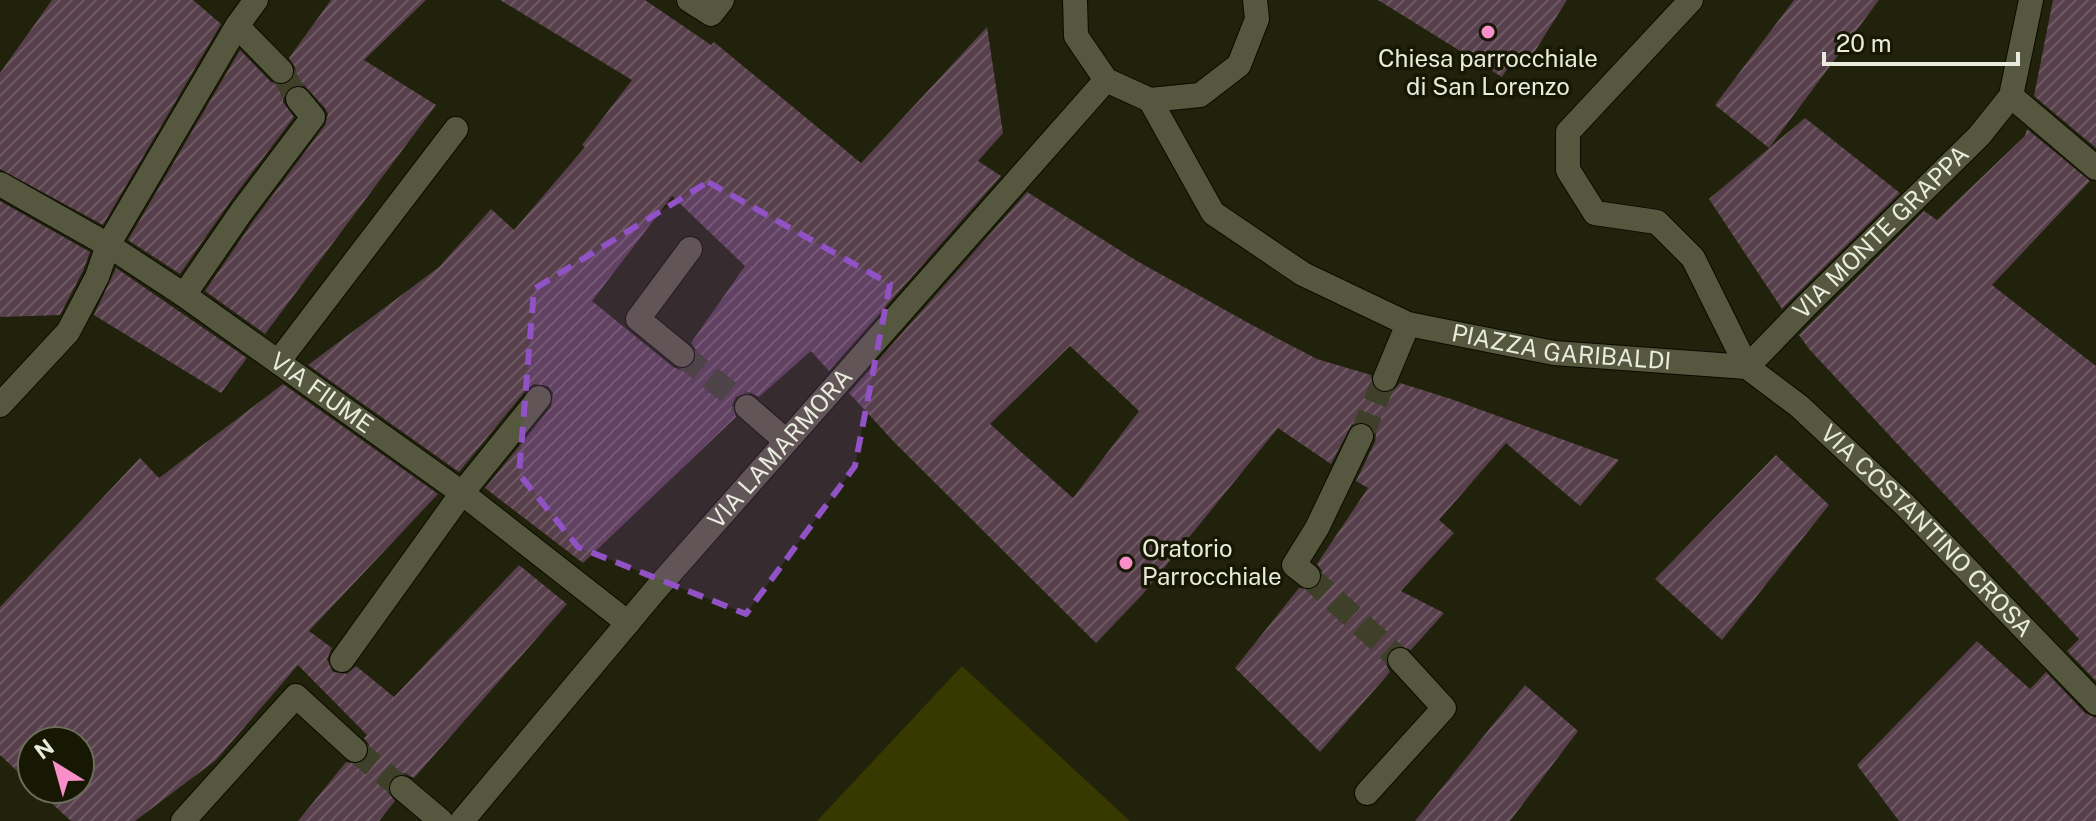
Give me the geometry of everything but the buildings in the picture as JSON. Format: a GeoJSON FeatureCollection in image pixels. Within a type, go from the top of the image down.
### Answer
{"type":"FeatureCollection","features":[{"type":"Feature","properties":{"kind":"street"},"geometry":{"type":"LineString","coordinates":[[0,405],[68,332],[97,277],[108,245],[237,26],[256,0]]}},
{"type":"Feature","properties":{"kind":"street"},"geometry":{"type":"LineString","coordinates":[[689,0],[711,14],[722,0]]}},
{"type":"Feature","properties":{"kind":"street"},"geometry":{"type":"LineString","coordinates":[[1075,0],[1076,36],[1106,80],[1150,100],[1200,95],[1239,65],[1257,19],[1255,0]]}},
{"type":"Feature","properties":{"kind":"street"},"geometry":{"type":"LineString","coordinates":[[1691,0],[1568,132],[1568,170],[1595,213],[1657,222],[1693,258],[1747,367]]}},
{"type":"Feature","properties":{"kind":"street"},"geometry":{"type":"LineString","coordinates":[[2031,0],[2011,96],[2096,168]]}},
{"type":"Feature","properties":{"kind":"street"},"geometry":{"type":"LineString","coordinates":[[237,26],[281,71]]}},
{"type":"Feature","properties":{"kind":"street","name":"VIA LAMARMORA"},"geometry":{"type":"LineString","coordinates":[[462,821],[786,441],[1106,80]]}},
{"type":"Feature","properties":{"kind":"street","name":"VIA MONTE GRAPPA"},"geometry":{"type":"LineString","coordinates":[[1747,367],[1979,136],[2011,96]]}},
{"type":"Feature","properties":{"kind":"street"},"geometry":{"type":"LineString","coordinates":[[184,295],[313,117],[298,99]]}},
{"type":"Feature","properties":{"kind":"street","name":"PIAZZA GARIBALDI"},"geometry":{"type":"LineString","coordinates":[[1150,100],[1213,213],[1303,274],[1408,324],[1554,353],[1747,367]]}},
{"type":"Feature","properties":{"kind":"street"},"geometry":{"type":"LineString","coordinates":[[278,362],[456,129]]}},
{"type":"Feature","properties":{"kind":"street","name":"VIA FIUME"},"geometry":{"type":"LineString","coordinates":[[0,184],[108,245],[184,295],[462,493],[628,623]]}},
{"type":"Feature","properties":{"kind":"street"},"geometry":{"type":"LineString","coordinates":[[682,355],[638,319],[690,249]]}},
{"type":"Feature","properties":{"kind":"street"},"geometry":{"type":"LineString","coordinates":[[1385,379],[1408,324]]}},
{"type":"Feature","properties":{"kind":"street","name":"VIA COSTANTINO CROSA"},"geometry":{"type":"LineString","coordinates":[[1747,367],[1799,406],[1905,505],[2096,703]]}},
{"type":"Feature","properties":{"kind":"street"},"geometry":{"type":"LineString","coordinates":[[342,660],[462,493],[539,398]]}},
{"type":"Feature","properties":{"kind":"street"},"geometry":{"type":"LineString","coordinates":[[747,407],[786,441]]}},
{"type":"Feature","properties":{"kind":"street"},"geometry":{"type":"LineString","coordinates":[[1308,576],[1294,565],[1317,528],[1361,436]]}},
{"type":"Feature","properties":{"kind":"street"},"geometry":{"type":"LineString","coordinates":[[1367,793],[1444,708],[1400,660]]}},
{"type":"Feature","properties":{"kind":"street"},"geometry":{"type":"LineString","coordinates":[[183,821],[296,696],[355,750]]}},
{"type":"Feature","properties":{"kind":"street"},"geometry":{"type":"LineString","coordinates":[[402,788],[441,821]]}},
{"type":"Feature","properties":{"kind":"highlighted area"},"geometry":{"type":"Polygon","coordinates":[[[708,182],[890,284],[855,466],[746,614],[578,547],[519,474],[534,289],[708,182]]]}},
{"type":"Feature","properties":{"kind":"shaded area"},"geometry":{"type":"Polygon","coordinates":[[[962,666],[1130,821],[817,821],[962,666]]]}},
{"type":"Feature","properties":{"kind":"tunnel"},"geometry":{"type":"LineString","coordinates":[[281,71],[298,99]]}},
{"type":"Feature","properties":{"kind":"tunnel"},"geometry":{"type":"LineString","coordinates":[[682,355],[747,407]]}},
{"type":"Feature","properties":{"kind":"tunnel"},"geometry":{"type":"LineString","coordinates":[[1361,436],[1385,379]]}},
{"type":"Feature","properties":{"kind":"tunnel"},"geometry":{"type":"LineString","coordinates":[[1308,576],[1400,660]]}},
{"type":"Feature","properties":{"kind":"tunnel"},"geometry":{"type":"LineString","coordinates":[[355,750],[402,788]]}},
{"type":"Feature","properties":{"kind":"place","name":"Chiesa parrocchiale di San Lorenzo"},"geometry":{"type":"Point","coordinates":[1488,32]}},
{"type":"Feature","properties":{"kind":"place","name":"Oratorio Parrocchiale"},"geometry":{"type":"Point","coordinates":[1126,563]}}]}
